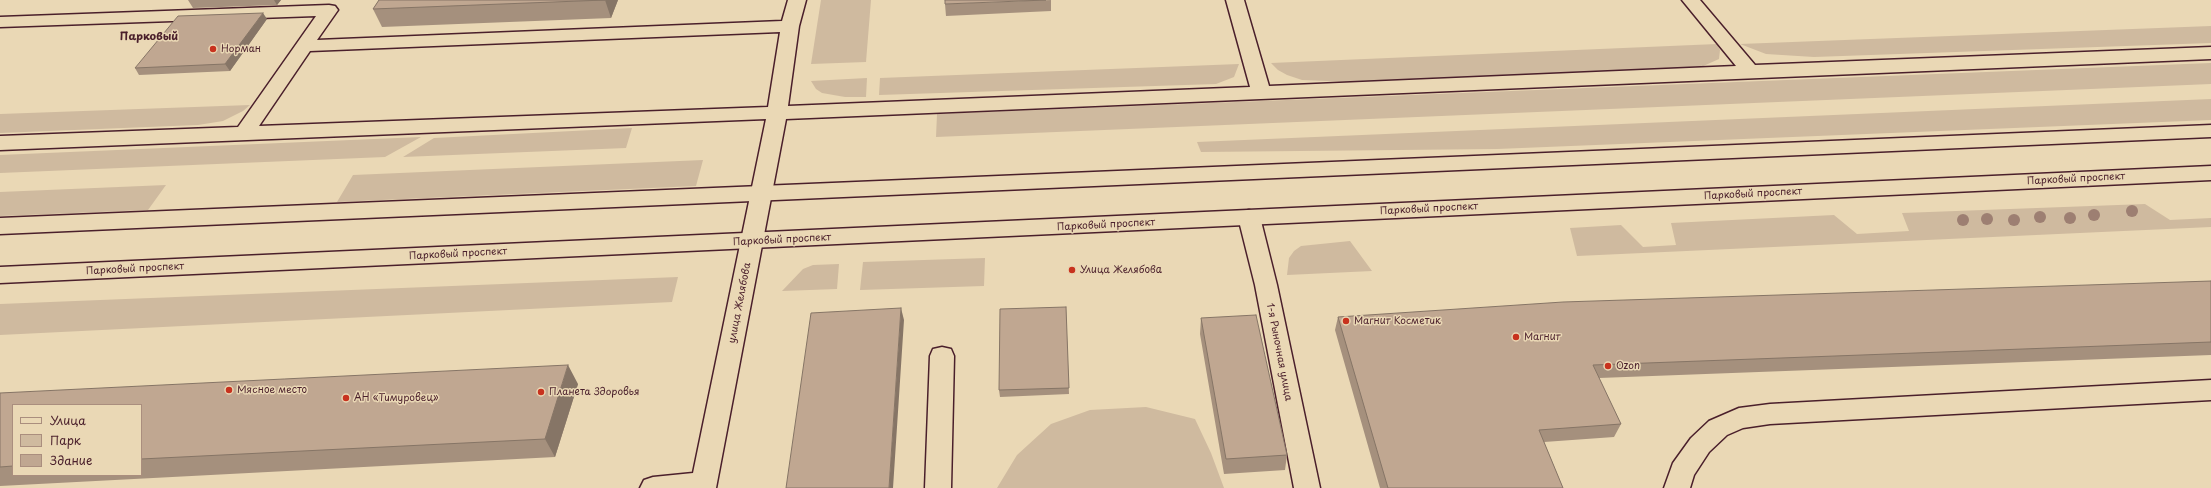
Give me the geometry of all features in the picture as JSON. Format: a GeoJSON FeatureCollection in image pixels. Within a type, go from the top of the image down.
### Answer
{"type":"FeatureCollection","features":[{"type":"Feature","properties":{"kind":"main road","name":"улица Желябова"},"geometry":{"type":"LineString","coordinates":[[704,485],[778,114],[790,26],[797,0]]}},
{"type":"Feature","properties":{"kind":"main road"},"geometry":{"type":"LineString","coordinates":[[1235,0],[1261,93]]}},
{"type":"Feature","properties":{"kind":"main road"},"geometry":{"type":"LineString","coordinates":[[1691,0],[1750,71]]}},
{"type":"Feature","properties":{"kind":"main road"},"geometry":{"type":"LineString","coordinates":[[0,22],[329,10],[244,133]]}},
{"type":"Feature","properties":{"kind":"main road"},"geometry":{"type":"LineString","coordinates":[[304,46],[790,26]]}},
{"type":"Feature","properties":{"kind":"main road"},"geometry":{"type":"LineString","coordinates":[[0,143],[727,114],[778,114],[2211,52]]}},
{"type":"Feature","properties":{"kind":"main road"},"geometry":{"type":"LineString","coordinates":[[0,226],[762,192],[2211,131]]}},
{"type":"Feature","properties":{"kind":"main road","name":"Парковый проспект"},"geometry":{"type":"LineString","coordinates":[[0,275],[2211,173]]}},
{"type":"Feature","properties":{"kind":"main road","name":"1-я Рыночная улица"},"geometry":{"type":"LineString","coordinates":[[1249,217],[1266,285],[1307,488]]}},
{"type":"Feature","properties":{"kind":"main road"},"geometry":{"type":"LineString","coordinates":[[938,488],[942,356]]}},
{"type":"Feature","properties":{"kind":"main road"},"geometry":{"type":"LineString","coordinates":[[1677,488],[1682,471],[1700,445],[1718,428],[1739,418],[1770,414],[2211,390]]}},
{"type":"Feature","properties":{"kind":"main road"},"geometry":{"type":"LineString","coordinates":[[653,488],[704,485]]}},
{"type":"Feature","properties":{"kind":"green space"},"geometry":{"type":"Polygon","coordinates":[[[821,0],[871,0],[866,62],[811,64],[821,0]]]}},
{"type":"Feature","properties":{"kind":"green space"},"geometry":{"type":"Polygon","coordinates":[[[2211,26],[2211,43],[1814,57],[1766,54],[1740,44],[2211,26]]]}},
{"type":"Feature","properties":{"kind":"green space"},"geometry":{"type":"Polygon","coordinates":[[[1717,44],[1720,50],[1719,59],[1701,67],[1351,82],[1302,80],[1287,75],[1278,70],[1271,63],[1717,44]]]}},
{"type":"Feature","properties":{"kind":"green space"},"geometry":{"type":"Polygon","coordinates":[[[2211,63],[2211,84],[936,137],[937,114],[2211,63]]]}},
{"type":"Feature","properties":{"kind":"green space"},"geometry":{"type":"Polygon","coordinates":[[[1239,64],[1234,77],[1216,84],[879,95],[880,78],[1239,64]]]}},
{"type":"Feature","properties":{"kind":"green space"},"geometry":{"type":"Polygon","coordinates":[[[867,78],[866,97],[845,97],[822,93],[816,89],[811,81],[867,78]]]}},
{"type":"Feature","properties":{"kind":"green space"},"geometry":{"type":"Polygon","coordinates":[[[2211,99],[2211,120],[1497,149],[1201,152],[1197,142],[2211,99]]]}},
{"type":"Feature","properties":{"kind":"green space"},"geometry":{"type":"Polygon","coordinates":[[[250,105],[243,111],[223,121],[198,125],[0,133],[0,114],[250,105]]]}},
{"type":"Feature","properties":{"kind":"green space"},"geometry":{"type":"Polygon","coordinates":[[[632,128],[626,148],[403,157],[434,138],[632,128]]]}},
{"type":"Feature","properties":{"kind":"green space"},"geometry":{"type":"Polygon","coordinates":[[[421,137],[385,157],[0,173],[0,155],[421,137]]]}},
{"type":"Feature","properties":{"kind":"green space"},"geometry":{"type":"Polygon","coordinates":[[[703,160],[696,186],[337,202],[353,175],[703,160]]]}},
{"type":"Feature","properties":{"kind":"green space"},"geometry":{"type":"Polygon","coordinates":[[[166,185],[148,210],[0,216],[0,192],[166,185]]]}},
{"type":"Feature","properties":{"kind":"green space"},"geometry":{"type":"Polygon","coordinates":[[[2145,204],[2170,220],[2211,218],[2211,227],[1577,256],[1570,228],[1621,225],[1643,247],[1676,245],[1671,223],[1834,215],[1857,234],[1909,231],[1902,213],[2145,204]]]}},
{"type":"Feature","properties":{"kind":"green space"},"geometry":{"type":"Polygon","coordinates":[[[1350,241],[1372,271],[1287,275],[1289,258],[1294,251],[1301,246],[1350,241]]]}},
{"type":"Feature","properties":{"kind":"green space"},"geometry":{"type":"Polygon","coordinates":[[[985,258],[984,286],[860,290],[863,262],[985,258]]]}},
{"type":"Feature","properties":{"kind":"green space"},"geometry":{"type":"Polygon","coordinates":[[[839,264],[837,289],[782,291],[803,269],[813,265],[839,264]]]}},
{"type":"Feature","properties":{"kind":"green space"},"geometry":{"type":"Polygon","coordinates":[[[678,277],[672,302],[0,335],[0,304],[678,277]]]}},
{"type":"Feature","properties":{"kind":"green space"},"geometry":{"type":"Polygon","coordinates":[[[1146,407],[1195,419],[1211,453],[1224,488],[997,488],[1017,455],[1051,424],[1090,410],[1146,407]]]}},
{"type":"Feature","properties":{"kind":"building"},"geometry":{"type":"Polygon","coordinates":[[[379,0],[605,0],[373,9],[379,0]]]}},
{"type":"Feature","properties":{"kind":"building"},"geometry":{"type":"Polygon","coordinates":[[[945,0],[1046,0],[945,4],[945,0]]]}},
{"type":"Feature","properties":{"kind":"building"},"geometry":{"type":"Polygon","coordinates":[[[263,13],[225,64],[135,68],[178,16],[263,13]]]}},
{"type":"Feature","properties":{"kind":"building"},"geometry":{"type":"Polygon","coordinates":[[[2211,281],[2211,342],[1593,365],[1621,424],[1539,430],[1563,488],[1388,488],[1338,317],[1563,302],[2211,281]]]}},
{"type":"Feature","properties":{"kind":"building"},"geometry":{"type":"Polygon","coordinates":[[[1066,307],[1069,388],[999,390],[1000,309],[1066,307]]]}},
{"type":"Feature","properties":{"kind":"building"},"geometry":{"type":"Polygon","coordinates":[[[901,308],[889,488],[786,488],[811,313],[901,308]]]}},
{"type":"Feature","properties":{"kind":"building"},"geometry":{"type":"Polygon","coordinates":[[[1256,315],[1287,455],[1226,459],[1201,318],[1256,315]]]}},
{"type":"Feature","properties":{"kind":"building"},"geometry":{"type":"Polygon","coordinates":[[[568,365],[545,439],[142,459],[142,404],[12,404],[12,466],[0,467],[0,393],[568,365]]]}},
{"type":"Feature","properties":{"kind":"place","name":"Норман"},"geometry":{"type":"Point","coordinates":[213,49]}},
{"type":"Feature","properties":{"kind":"place","name":"Улица Желябова"},"geometry":{"type":"Point","coordinates":[1072,270]}},
{"type":"Feature","properties":{"kind":"place","name":"Магнит Косметик"},"geometry":{"type":"Point","coordinates":[1346,321]}},
{"type":"Feature","properties":{"kind":"place","name":"Магнит"},"geometry":{"type":"Point","coordinates":[1516,337]}},
{"type":"Feature","properties":{"kind":"place","name":"Ozon"},"geometry":{"type":"Point","coordinates":[1608,366]}},
{"type":"Feature","properties":{"kind":"place","name":"Мясное место"},"geometry":{"type":"Point","coordinates":[229,390]}},
{"type":"Feature","properties":{"kind":"place","name":"Планета Здоровья"},"geometry":{"type":"Point","coordinates":[541,392]}},
{"type":"Feature","properties":{"kind":"place","name":"АН «Тимуровец»"},"geometry":{"type":"Point","coordinates":[346,398]}},
{"type":"Feature","properties":{"kind":"district","name":"Парковый"},"geometry":{"type":"Point","coordinates":[149,37]}}]}
